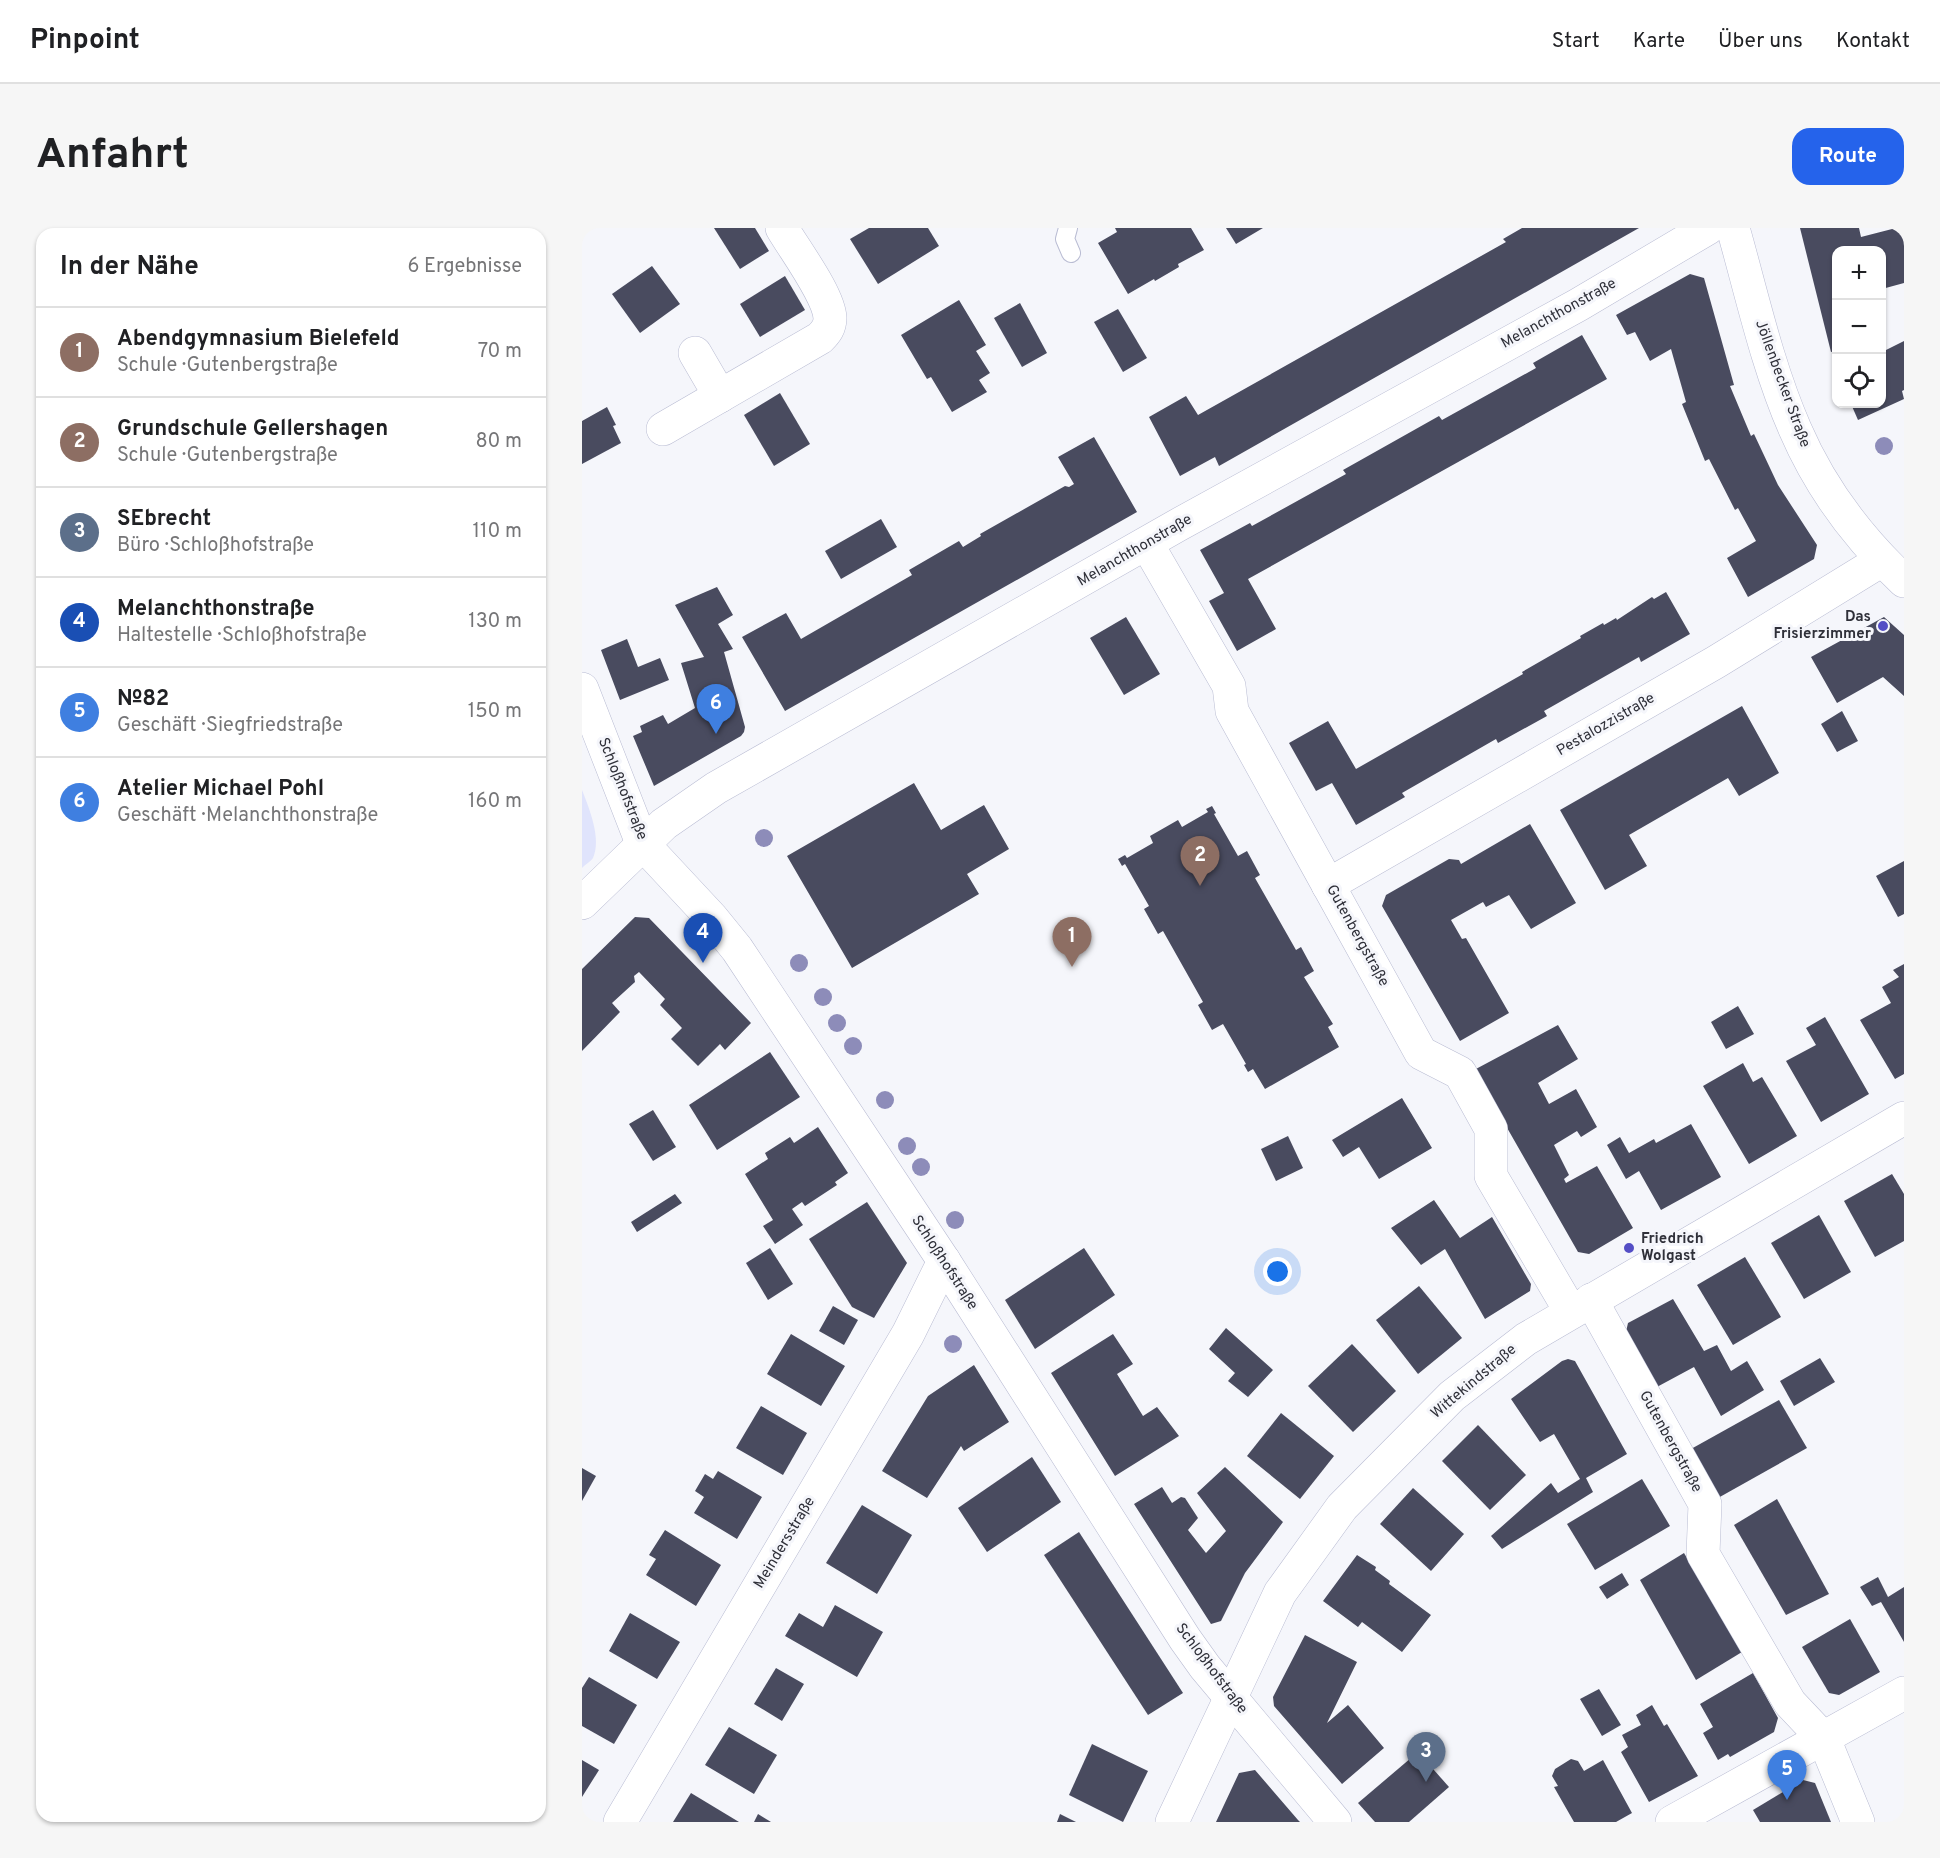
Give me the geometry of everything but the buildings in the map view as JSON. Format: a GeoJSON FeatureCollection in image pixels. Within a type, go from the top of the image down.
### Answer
{"type":"FeatureCollection","features":[{"type":"Feature","properties":{"kind":"street"},"geometry":{"type":"LineString","coordinates":[[663,429],[820,338],[827,331],[830,320],[824,297],[782,228]]}},
{"type":"Feature","properties":{"kind":"street","name":"Melanchthonstraße"},"geometry":{"type":"LineString","coordinates":[[582,903],[664,824],[716,788],[1147,544],[1578,305],[1708,228]]}},
{"type":"Feature","properties":{"kind":"street","name":"Jöllenbecker Straße"},"geometry":{"type":"LineString","coordinates":[[1733,228],[1762,336],[1795,429],[1812,463],[1843,513],[1893,571]]}},
{"type":"Feature","properties":{"kind":"street"},"geometry":{"type":"LineString","coordinates":[[694,353],[720,396]]}},
{"type":"Feature","properties":{"kind":"street","name":"Gutenbergstraße"},"geometry":{"type":"LineString","coordinates":[[1147,544],[1229,686],[1232,711],[1421,1053],[1460,1073],[1491,1129],[1491,1176],[1581,1306],[1705,1504],[1703,1554],[1790,1703],[1824,1739]]}},
{"type":"Feature","properties":{"kind":"street","name":"Pestalozzistraße"},"geometry":{"type":"LineString","coordinates":[[1328,885],[1716,662],[1893,571]]}},
{"type":"Feature","properties":{"kind":"street","name":"Schloßhofstraße"},"geometry":{"type":"LineString","coordinates":[[582,690],[642,843],[711,917],[737,949],[944,1261],[1185,1639],[1205,1667],[1335,1822]]}},
{"type":"Feature","properties":{"kind":"street","name":"Wittekindstraße"},"geometry":{"type":"LineString","coordinates":[[1172,1822],[1280,1593],[1342,1507],[1452,1396],[1526,1339],[1904,1118]]}},
{"type":"Feature","properties":{"kind":"street","name":"Meindersstraße"},"geometry":{"type":"LineString","coordinates":[[620,1822],[908,1334],[944,1261]]}},
{"type":"Feature","properties":{"kind":"street"},"geometry":{"type":"LineString","coordinates":[[1672,1822],[1824,1739],[1904,1692]]}},
{"type":"Feature","properties":{"kind":"street"},"geometry":{"type":"LineString","coordinates":[[1824,1739],[1858,1822]]}},
{"type":"Feature","properties":{"kind":"lane"},"geometry":{"type":"LineString","coordinates":[[1068,228],[1065,239],[1071,254]]}},
{"type":"Feature","properties":{"kind":"shaded area"},"geometry":{"type":"Polygon","coordinates":[[[582,790],[594,824],[596,842],[593,858],[582,868],[582,790]]]}},
{"type":"Feature","properties":{"kind":"place","name":"Das Frisierzimmer"},"geometry":{"type":"Point","coordinates":[1883,626]}},
{"type":"Feature","properties":{"kind":"place","name":"Atelier Michael Pohl"},"geometry":{"type":"Point","coordinates":[716,734]}},
{"type":"Feature","properties":{"kind":"place","name":"Grundschule Gellershagen"},"geometry":{"type":"Point","coordinates":[1200,886]}},
{"type":"Feature","properties":{"kind":"place","name":"Melanchthonstraße"},"geometry":{"type":"Point","coordinates":[703,963]}},
{"type":"Feature","properties":{"kind":"place","name":"Abendgymnasium Bielefeld"},"geometry":{"type":"Point","coordinates":[1072,967]}},
{"type":"Feature","properties":{"kind":"place","name":"Friedrich Wolgast"},"geometry":{"type":"Point","coordinates":[1629,1248]}},
{"type":"Feature","properties":{"kind":"place","name":"SEbrecht"},"geometry":{"type":"Point","coordinates":[1426,1782]}},
{"type":"Feature","properties":{"kind":"place","name":"№82"},"geometry":{"type":"Point","coordinates":[1787,1800]}}]}
